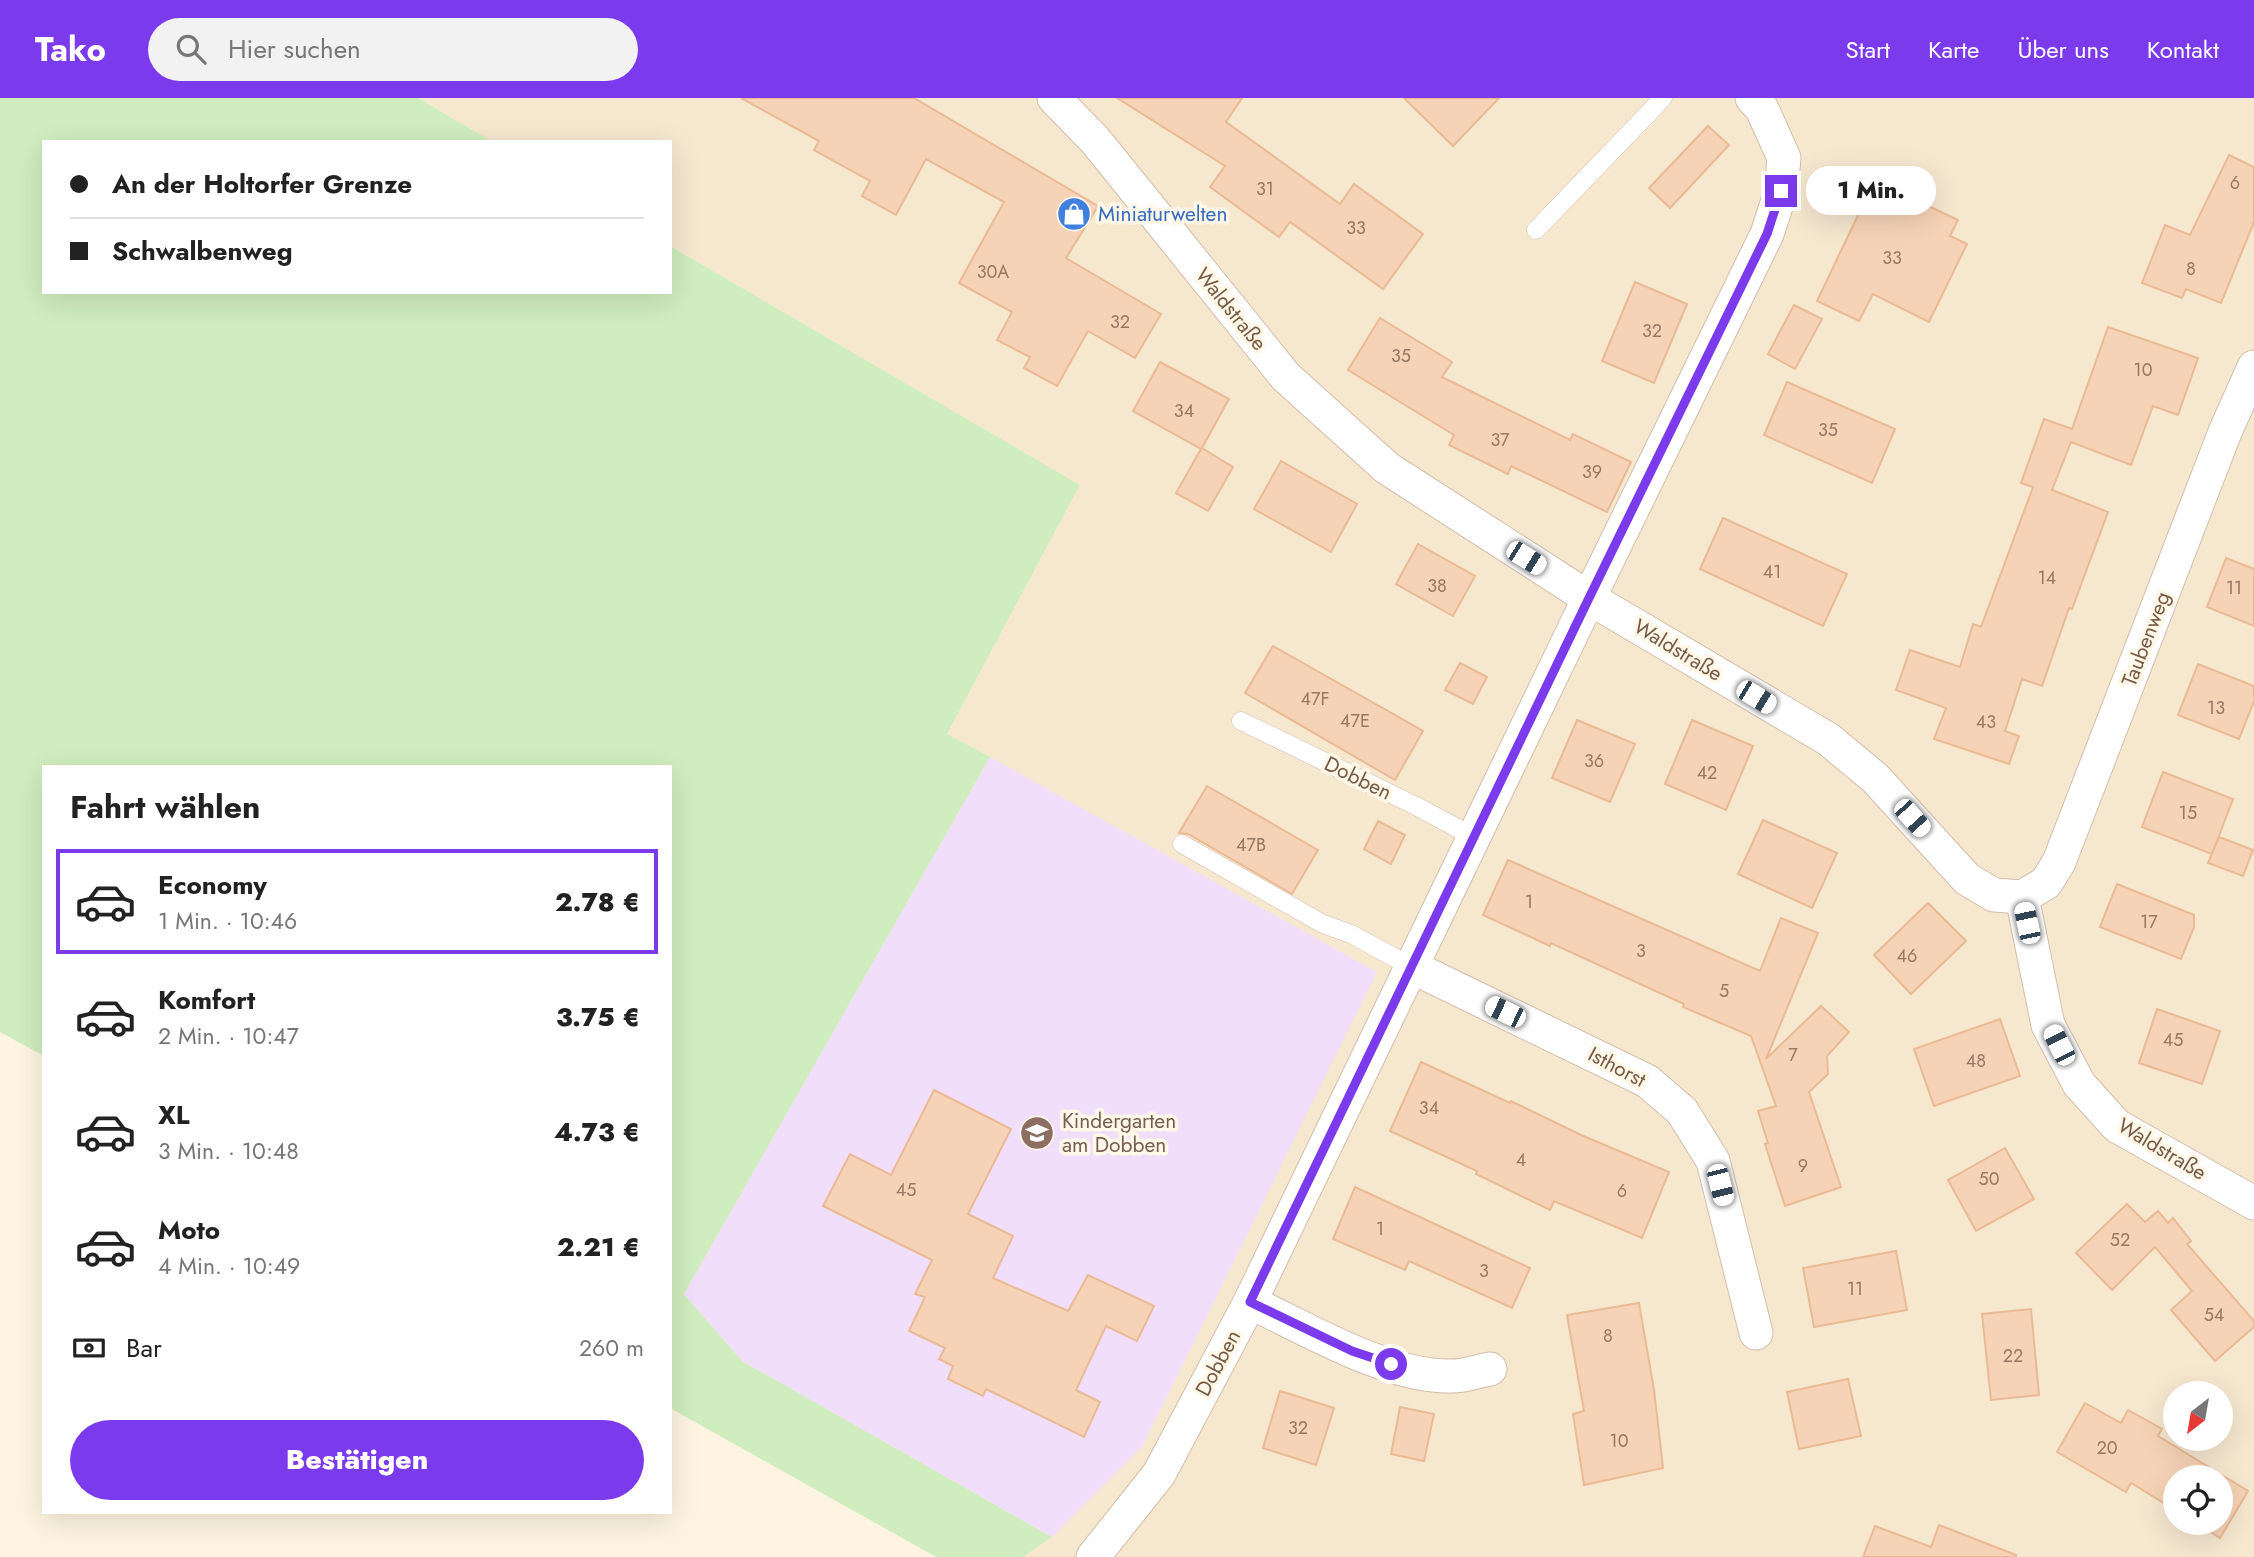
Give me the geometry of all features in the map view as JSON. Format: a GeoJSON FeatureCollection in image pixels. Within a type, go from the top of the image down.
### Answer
{"type":"FeatureCollection","features":[{"type":"Feature","properties":{"kind":"street","name":"Waldstraße"},"geometry":{"type":"LineString","coordinates":[[1055,98],[1095,140],[1286,377],[1387,468],[1589,598],[1828,739],[1875,778],[1967,879],[1994,895],[2022,897],[2049,1025],[2079,1084],[2118,1126],[2254,1203]]}},
{"type":"Feature","properties":{"kind":"street","name":"Dobben"},"geometry":{"type":"LineString","coordinates":[[1093,1557],[1159,1474],[1250,1302],[1410,965],[1767,234],[1781,191],[1784,158],[1762,109],[1752,98]]}},
{"type":"Feature","properties":{"kind":"street","name":"Taubenweg"},"geometry":{"type":"LineString","coordinates":[[2022,897],[2046,883],[2059,862],[2225,432],[2254,367]]}},
{"type":"Feature","properties":{"kind":"street","name":"Isthorst"},"geometry":{"type":"LineString","coordinates":[[1410,965],[1647,1081],[1682,1111],[1713,1161],[1756,1333]]}},
{"type":"Feature","properties":{"kind":"street"},"geometry":{"type":"LineString","coordinates":[[1250,1302],[1352,1351],[1410,1371],[1453,1376],[1490,1369]]}},
{"type":"Feature","properties":{"kind":"lane"},"geometry":{"type":"LineString","coordinates":[[1536,230],[1662,98]]}},
{"type":"Feature","properties":{"kind":"lane","name":"Dobben"},"geometry":{"type":"LineString","coordinates":[[1241,721],[1416,806],[1474,838]]}},
{"type":"Feature","properties":{"kind":"lane"},"geometry":{"type":"LineString","coordinates":[[1182,844],[1323,924],[1351,934],[1410,965]]}},
{"type":"Feature","properties":{"kind":"shaded area"},"geometry":{"type":"Polygon","coordinates":[[[418,98],[2254,98],[2254,1557],[1023,1557],[1052,1537],[1377,972],[947,734],[1080,485],[672,247],[672,140],[490,140],[418,98]]]}},
{"type":"Feature","properties":{"kind":"shaded area","name":"Kindergarten am Dobben"},"geometry":{"type":"Polygon","coordinates":[[[990,757],[1377,972],[1142,1447],[1052,1537],[742,1361],[684,1294],[990,757]]]}},
{"type":"Feature","properties":{"kind":"green space"},"geometry":{"type":"Polygon","coordinates":[[[0,98],[418,98],[490,140],[42,140],[42,294],[672,294],[672,247],[1080,485],[947,734],[990,757],[684,1294],[742,1361],[1052,1537],[1023,1557],[936,1557],[672,1409],[672,765],[42,765],[42,1055],[0,1032],[0,98]]]}},
{"type":"Feature","properties":{"kind":"building"},"geometry":{"type":"Polygon","coordinates":[[[741,98],[914,98],[1098,206],[1066,258],[1161,314],[1135,358],[1088,331],[1057,386],[1024,368],[1030,357],[997,340],[1012,312],[959,283],[1004,202],[926,159],[896,215],[862,196],[870,181],[814,150],[819,141],[741,98]]]}},
{"type":"Feature","properties":{"kind":"building"},"geometry":{"type":"Polygon","coordinates":[[[1117,98],[1242,98],[1226,122],[1340,204],[1354,184],[1423,234],[1383,289],[1290,222],[1279,237],[1210,187],[1225,166],[1117,98]]]}},
{"type":"Feature","properties":{"kind":"building"},"geometry":{"type":"Polygon","coordinates":[[[1404,98],[1499,98],[1453,146],[1404,98]]]}},
{"type":"Feature","properties":{"kind":"building"},"geometry":{"type":"Polygon","coordinates":[[[1708,126],[1729,145],[1670,208],[1649,188],[1708,126]]]}},
{"type":"Feature","properties":{"kind":"building"},"geometry":{"type":"Polygon","coordinates":[[[2229,155],[2254,167],[2254,222],[2221,303],[2186,289],[2182,298],[2142,283],[2165,225],[2190,235],[2229,155]]]}},
{"type":"Feature","properties":{"kind":"building"},"geometry":{"type":"Polygon","coordinates":[[[1863,175],[1958,220],[1950,236],[1967,244],[1929,322],[1873,294],[1859,321],[1817,301],[1860,211],[1849,206],[1863,175]]]}},
{"type":"Feature","properties":{"kind":"building"},"geometry":{"type":"Polygon","coordinates":[[[1635,282],[1687,304],[1654,383],[1602,361],[1635,282]]]}},
{"type":"Feature","properties":{"kind":"building"},"geometry":{"type":"Polygon","coordinates":[[[1794,305],[1822,319],[1795,369],[1768,354],[1794,305]]]}},
{"type":"Feature","properties":{"kind":"building"},"geometry":{"type":"Polygon","coordinates":[[[1380,318],[1452,362],[1442,377],[1570,440],[1573,434],[1631,462],[1607,512],[1511,466],[1508,474],[1449,445],[1454,435],[1348,370],[1380,318]]]}},
{"type":"Feature","properties":{"kind":"building"},"geometry":{"type":"Polygon","coordinates":[[[2108,327],[2198,358],[2178,415],[2153,406],[2131,465],[2071,442],[2052,490],[2108,512],[2072,609],[2069,608],[2042,686],[2022,679],[2005,731],[2019,736],[2009,764],[1934,739],[1946,708],[1896,690],[1910,650],[1960,667],[1973,624],[1981,627],[2033,487],[2021,483],[2044,419],[2072,429],[2108,327]]]}},
{"type":"Feature","properties":{"kind":"building"},"geometry":{"type":"Polygon","coordinates":[[[1160,362],[1229,399],[1202,448],[1233,467],[1208,511],[1176,493],[1201,449],[1133,411],[1160,362]]]}},
{"type":"Feature","properties":{"kind":"building"},"geometry":{"type":"Polygon","coordinates":[[[1787,382],[1895,429],[1872,483],[1764,435],[1787,382]]]}},
{"type":"Feature","properties":{"kind":"building"},"geometry":{"type":"Polygon","coordinates":[[[1281,461],[1357,504],[1331,552],[1254,509],[1281,461]]]}},
{"type":"Feature","properties":{"kind":"building"},"geometry":{"type":"Polygon","coordinates":[[[1723,518],[1847,574],[1823,626],[1700,569],[1723,518]]]}},
{"type":"Feature","properties":{"kind":"building"},"geometry":{"type":"Polygon","coordinates":[[[1418,544],[1475,576],[1453,616],[1396,584],[1418,544]]]}},
{"type":"Feature","properties":{"kind":"building"},"geometry":{"type":"Polygon","coordinates":[[[2226,558],[2254,569],[2254,626],[2207,607],[2226,558]]]}},
{"type":"Feature","properties":{"kind":"building"},"geometry":{"type":"Polygon","coordinates":[[[1273,646],[1423,731],[1395,780],[1245,693],[1273,646]]]}},
{"type":"Feature","properties":{"kind":"building"},"geometry":{"type":"Polygon","coordinates":[[[1460,663],[1487,677],[1473,704],[1445,690],[1460,663]]]}},
{"type":"Feature","properties":{"kind":"building"},"geometry":{"type":"Polygon","coordinates":[[[2198,664],[2254,686],[2254,701],[2239,739],[2178,715],[2198,664]]]}},
{"type":"Feature","properties":{"kind":"building"},"geometry":{"type":"Polygon","coordinates":[[[1577,720],[1635,744],[1610,802],[1552,778],[1577,720]]]}},
{"type":"Feature","properties":{"kind":"building"},"geometry":{"type":"Polygon","coordinates":[[[1692,720],[1753,746],[1726,810],[1665,784],[1692,720]]]}},
{"type":"Feature","properties":{"kind":"building"},"geometry":{"type":"Polygon","coordinates":[[[2163,772],[2233,799],[2212,854],[2142,827],[2163,772]]]}},
{"type":"Feature","properties":{"kind":"building"},"geometry":{"type":"Polygon","coordinates":[[[1207,786],[1318,850],[1292,894],[1188,834],[1179,833],[1207,786]]]}},
{"type":"Feature","properties":{"kind":"building"},"geometry":{"type":"Polygon","coordinates":[[[1763,820],[1837,853],[1812,908],[1738,874],[1763,820]]]}},
{"type":"Feature","properties":{"kind":"building"},"geometry":{"type":"Polygon","coordinates":[[[1378,821],[1405,835],[1391,864],[1364,849],[1378,821]]]}},
{"type":"Feature","properties":{"kind":"building"},"geometry":{"type":"Polygon","coordinates":[[[2219,837],[2253,850],[2243,876],[2208,863],[2219,837]]]}},
{"type":"Feature","properties":{"kind":"building"},"geometry":{"type":"Polygon","coordinates":[[[1508,860],[1760,971],[1781,918],[1818,933],[1766,1059],[1821,1006],[1849,1032],[1827,1056],[1828,1074],[1809,1092],[1841,1187],[1785,1206],[1765,1144],[1768,1143],[1758,1111],[1776,1106],[1751,1036],[1683,1007],[1684,1004],[1551,943],[1550,946],[1483,915],[1508,860]]]}},
{"type":"Feature","properties":{"kind":"building"},"geometry":{"type":"Polygon","coordinates":[[[2117,884],[2194,915],[2194,927],[2181,959],[2100,927],[2117,884]]]}},
{"type":"Feature","properties":{"kind":"building"},"geometry":{"type":"Polygon","coordinates":[[[1928,903],[1966,941],[1911,994],[1874,955],[1928,903]]]}},
{"type":"Feature","properties":{"kind":"building"},"geometry":{"type":"Polygon","coordinates":[[[2157,1009],[2220,1031],[2202,1084],[2139,1063],[2157,1009]]]}},
{"type":"Feature","properties":{"kind":"building"},"geometry":{"type":"Polygon","coordinates":[[[2000,1019],[2020,1076],[1934,1106],[1914,1049],[2000,1019]]]}},
{"type":"Feature","properties":{"kind":"building"},"geometry":{"type":"Polygon","coordinates":[[[1421,1062],[1669,1172],[1642,1238],[1554,1201],[1550,1210],[1476,1174],[1477,1171],[1390,1131],[1421,1062]]]}},
{"type":"Feature","properties":{"kind":"building"},"geometry":{"type":"Polygon","coordinates":[[[934,1090],[1011,1129],[968,1214],[1013,1236],[993,1278],[1068,1311],[1088,1275],[1154,1306],[1137,1341],[1106,1326],[1076,1390],[1100,1402],[1084,1437],[986,1389],[983,1396],[948,1379],[953,1366],[939,1359],[945,1348],[909,1331],[925,1297],[915,1294],[932,1260],[823,1206],[850,1154],[891,1175],[934,1090]]]}},
{"type":"Feature","properties":{"kind":"building"},"geometry":{"type":"Polygon","coordinates":[[[2005,1148],[2034,1199],[1976,1231],[1948,1180],[2005,1148]]]}},
{"type":"Feature","properties":{"kind":"building"},"geometry":{"type":"Polygon","coordinates":[[[1355,1187],[1530,1268],[1512,1308],[1409,1261],[1405,1270],[1333,1239],[1355,1187]]]}},
{"type":"Feature","properties":{"kind":"building"},"geometry":{"type":"Polygon","coordinates":[[[2127,1204],[2145,1222],[2158,1211],[2168,1223],[2173,1218],[2191,1241],[2187,1244],[2254,1321],[2254,1327],[2215,1361],[2171,1310],[2192,1291],[2155,1247],[2112,1290],[2076,1253],[2127,1204]]]}},
{"type":"Feature","properties":{"kind":"building"},"geometry":{"type":"Polygon","coordinates":[[[1896,1251],[1907,1310],[1814,1327],[1803,1268],[1896,1251]]]}},
{"type":"Feature","properties":{"kind":"building"},"geometry":{"type":"Polygon","coordinates":[[[1639,1303],[1654,1390],[1663,1468],[1584,1485],[1573,1414],[1584,1411],[1567,1315],[1639,1303]]]}},
{"type":"Feature","properties":{"kind":"building"},"geometry":{"type":"Polygon","coordinates":[[[2031,1309],[2039,1395],[1991,1400],[1982,1314],[2031,1309]]]}},
{"type":"Feature","properties":{"kind":"building"},"geometry":{"type":"Polygon","coordinates":[[[1848,1379],[1861,1436],[1799,1449],[1787,1392],[1848,1379]]]}},
{"type":"Feature","properties":{"kind":"building"},"geometry":{"type":"Polygon","coordinates":[[[1280,1391],[1334,1408],[1316,1465],[1263,1448],[1280,1391]]]}},
{"type":"Feature","properties":{"kind":"building"},"geometry":{"type":"Polygon","coordinates":[[[2085,1403],[2121,1423],[2128,1410],[2162,1429],[2158,1436],[2163,1439],[2163,1451],[2183,1451],[2205,1465],[2163,1465],[2163,1503],[2131,1483],[2126,1492],[2057,1452],[2085,1403]]]}},
{"type":"Feature","properties":{"kind":"building"},"geometry":{"type":"Polygon","coordinates":[[[1400,1407],[1434,1414],[1424,1461],[1391,1454],[1400,1407]]]}},
{"type":"Feature","properties":{"kind":"building"},"geometry":{"type":"Polygon","coordinates":[[[2233,1482],[2248,1491],[2233,1516],[2233,1482]]]}},
{"type":"Feature","properties":{"kind":"building"},"geometry":{"type":"Polygon","coordinates":[[[1939,1525],[2016,1557],[1863,1557],[1875,1526],[1931,1547],[1939,1525]]]}},
{"type":"Feature","properties":{"kind":"place","name":"Miniaturwelten"},"geometry":{"type":"Point","coordinates":[1074,214]}},
{"type":"Feature","properties":{"kind":"place","name":"Kindergarten am Dobben"},"geometry":{"type":"Point","coordinates":[1037,1133]}},
{"type":"Feature","properties":{"kind":"route"},"geometry":{"type":"LineString","coordinates":[[1391,1364],[1352,1351],[1250,1302],[1410,965],[1767,234],[1781,191]]}}]}
